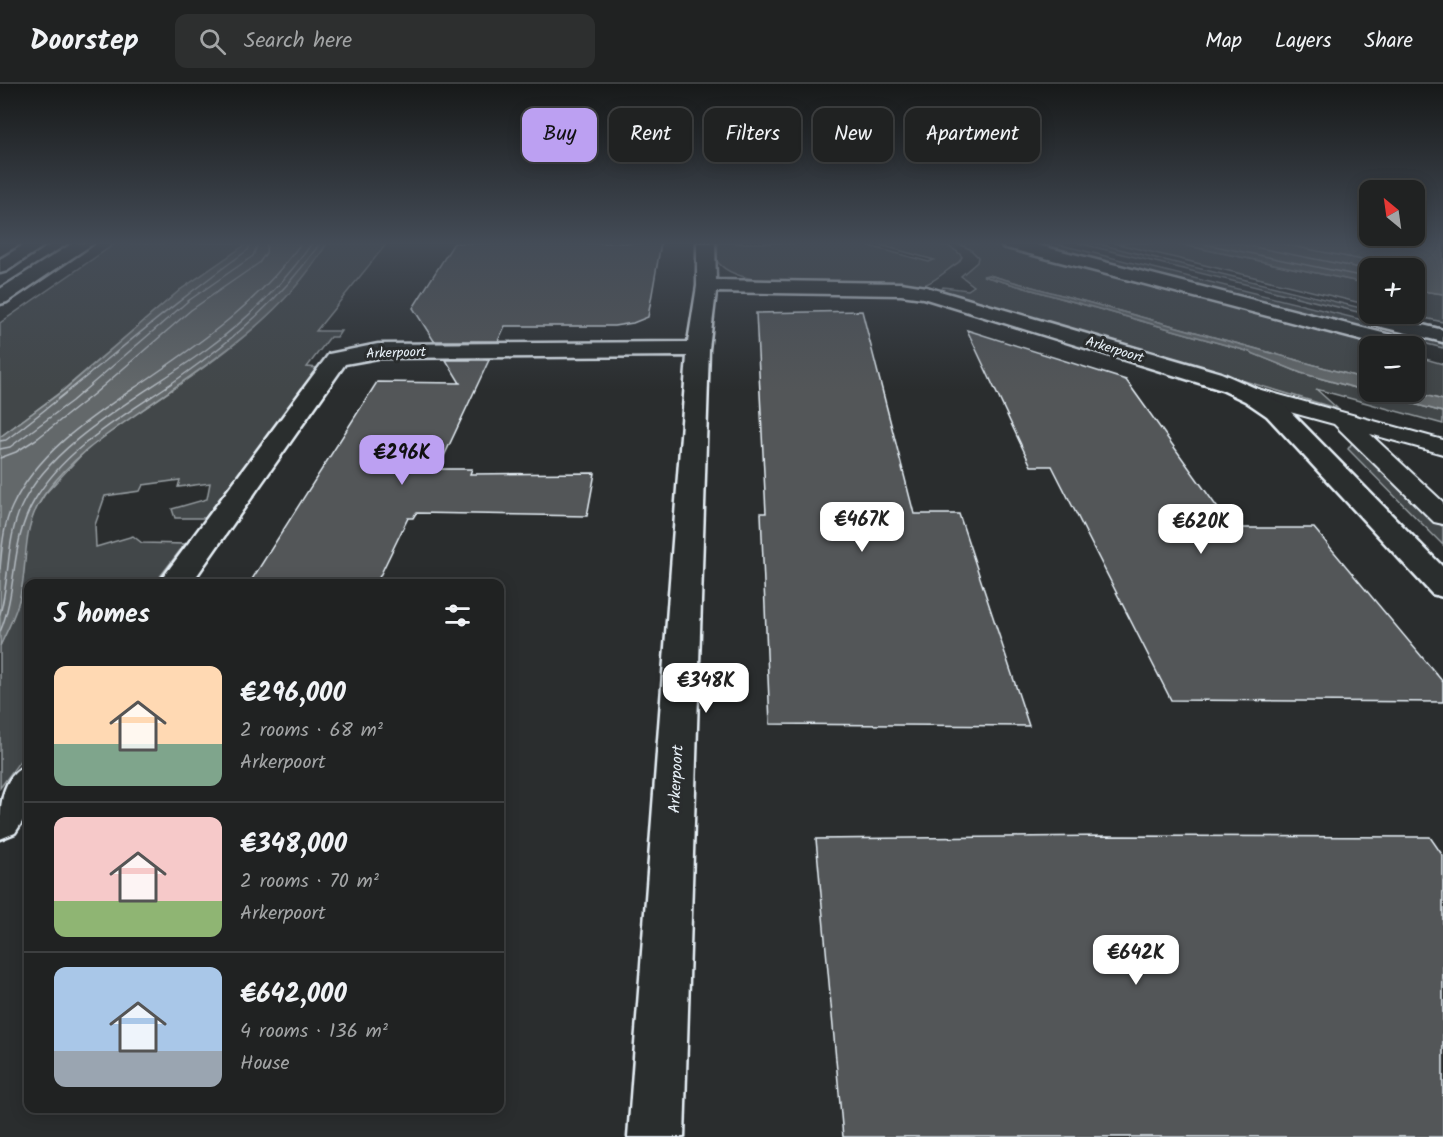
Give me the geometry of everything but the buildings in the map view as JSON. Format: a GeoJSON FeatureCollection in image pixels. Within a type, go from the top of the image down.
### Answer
{"type":"FeatureCollection","features":[{"type":"Feature","properties":{"kind":"main road","name":"Arkerpoort"},"geometry":{"type":"LineString","coordinates":[[656,1137],[698,349],[706,292]]}},
{"type":"Feature","properties":{"kind":"main road","name":"Arkerpoort"},"geometry":{"type":"LineString","coordinates":[[926,292],[1213,378],[1254,395],[1276,411],[1443,586]]}},
{"type":"Feature","properties":{"kind":"main road"},"geometry":{"type":"LineString","coordinates":[[1198,292],[1367,336]]}},
{"type":"Feature","properties":{"kind":"main road"},"geometry":{"type":"LineString","coordinates":[[1264,292],[1443,336]]}},
{"type":"Feature","properties":{"kind":"main road","name":"Arkerpoort"},"geometry":{"type":"LineString","coordinates":[[178,579],[338,359],[378,351],[698,349]]}},
{"type":"Feature","properties":{"kind":"main road"},"geometry":{"type":"LineString","coordinates":[[1425,352],[1443,356]]}},
{"type":"Feature","properties":{"kind":"main road"},"geometry":{"type":"LineString","coordinates":[[0,820],[24,787]]}},
{"type":"Feature","properties":{"kind":"lane"},"geometry":{"type":"LineString","coordinates":[[1254,395],[1443,447]]}},
{"type":"Feature","properties":{"kind":"lane"},"geometry":{"type":"LineString","coordinates":[[1341,419],[1443,516]]}},
{"type":"Feature","properties":{"kind":"shaded area"},"geometry":{"type":"Polygon","coordinates":[[[45,292],[177,292],[63,390],[0,437],[0,323],[45,292]]]}},
{"type":"Feature","properties":{"kind":"shaded area"},"geometry":{"type":"Polygon","coordinates":[[[290,292],[347,292],[316,331],[341,331],[337,337],[330,337],[307,367],[319,368],[205,518],[175,518],[172,509],[207,499],[210,483],[178,487],[180,480],[143,485],[140,491],[105,496],[95,525],[96,547],[133,536],[142,543],[185,544],[158,579],[24,579],[24,755],[0,788],[0,646],[20,598],[25,539],[34,512],[45,494],[86,450],[217,357],[290,292]]]}},
{"type":"Feature","properties":{"kind":"shaded area"},"geometry":{"type":"Polygon","coordinates":[[[949,292],[1040,292],[1247,351],[1301,373],[1359,389],[1359,401],[1316,389],[1337,408],[949,292]]]}},
{"type":"Feature","properties":{"kind":"shaded area"},"geometry":{"type":"Polygon","coordinates":[[[1051,292],[1175,292],[1359,341],[1359,377],[1051,292]]]}},
{"type":"Feature","properties":{"kind":"shaded area"},"geometry":{"type":"Polygon","coordinates":[[[1223,292],[1251,292],[1359,319],[1359,324],[1379,324],[1443,340],[1443,348],[1425,343],[1425,336],[1396,336],[1223,292]]]}},
{"type":"Feature","properties":{"kind":"shaded area"},"geometry":{"type":"Polygon","coordinates":[[[1277,292],[1296,292],[1359,308],[1359,312],[1277,292]]]}},
{"type":"Feature","properties":{"kind":"shaded area"},"geometry":{"type":"Polygon","coordinates":[[[1316,292],[1359,292],[1359,303],[1316,292]]]}},
{"type":"Feature","properties":{"kind":"shaded area"},"geometry":{"type":"Polygon","coordinates":[[[1425,292],[1443,294],[1443,322],[1425,318],[1425,292]]]}},
{"type":"Feature","properties":{"kind":"shaded area"},"geometry":{"type":"Polygon","coordinates":[[[1406,324],[1425,324],[1443,328],[1443,333],[1406,324]]]}},
{"type":"Feature","properties":{"kind":"shaded area"},"geometry":{"type":"Polygon","coordinates":[[[1425,359],[1443,364],[1443,400],[1425,395],[1425,359]]]}},
{"type":"Feature","properties":{"kind":"shaded area"},"geometry":{"type":"Polygon","coordinates":[[[1363,402],[1407,402],[1443,412],[1443,424],[1363,402]]]}},
{"type":"Feature","properties":{"kind":"shaded area"},"geometry":{"type":"Polygon","coordinates":[[[1352,443],[1358,444],[1443,527],[1443,545],[1348,449],[1352,443]]]}},
{"type":"Feature","properties":{"kind":"water"},"geometry":{"type":"Polygon","coordinates":[[[178,292],[291,292],[243,337],[100,440],[54,482],[44,495],[31,522],[19,600],[0,646],[0,437],[64,390],[178,292]]]}},
{"type":"Feature","properties":{"kind":"water"},"geometry":{"type":"Polygon","coordinates":[[[1040,292],[1051,292],[1359,377],[1359,389],[1301,373],[1247,351],[1040,292]]]}},
{"type":"Feature","properties":{"kind":"water"},"geometry":{"type":"Polygon","coordinates":[[[1425,395],[1443,400],[1443,412],[1406,402],[1425,402],[1425,395]]]}}]}
